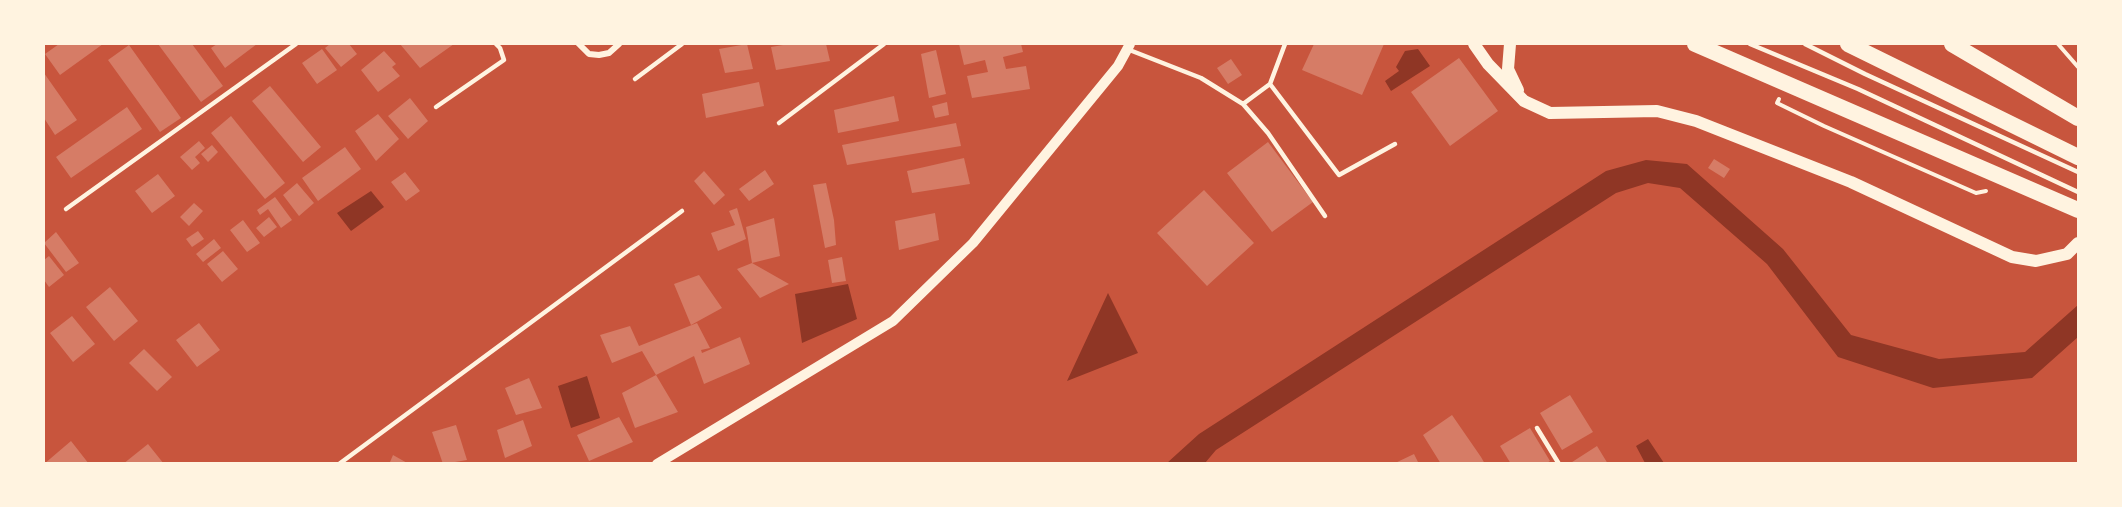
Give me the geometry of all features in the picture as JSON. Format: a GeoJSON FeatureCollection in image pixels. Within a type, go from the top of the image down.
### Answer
{"type":"FeatureCollection","features":[{"type":"Feature","properties":{"kind":"highway"},"geometry":{"type":"LineString","coordinates":[[1695,44],[2079,210]]}},
{"type":"Feature","properties":{"kind":"highway"},"geometry":{"type":"LineString","coordinates":[[1848,44],[2056,154],[2079,157]]}},
{"type":"Feature","properties":{"kind":"highway"},"geometry":{"type":"LineString","coordinates":[[1952,44],[2079,117]]}},
{"type":"Feature","properties":{"kind":"main road"},"geometry":{"type":"LineString","coordinates":[[1474,44],[1488,64],[1524,101],[1550,113],[1657,111],[1696,121],[1851,182],[2012,257],[2036,261],[2067,254],[2079,243]]}},
{"type":"Feature","properties":{"kind":"main road"},"geometry":{"type":"LineString","coordinates":[[1510,44],[1508,69],[1524,101]]}},
{"type":"Feature","properties":{"kind":"street"},"geometry":{"type":"LineString","coordinates":[[579,44],[590,54],[599,55],[609,53],[619,44]]}},
{"type":"Feature","properties":{"kind":"street"},"geometry":{"type":"LineString","coordinates":[[657,464],[893,321],[973,243],[1118,66],[1129,46]]}},
{"type":"Feature","properties":{"kind":"lane"},"geometry":{"type":"LineString","coordinates":[[66,209],[296,44]]}},
{"type":"Feature","properties":{"kind":"lane"},"geometry":{"type":"LineString","coordinates":[[436,107],[504,60],[496,44]]}},
{"type":"Feature","properties":{"kind":"lane"},"geometry":{"type":"LineString","coordinates":[[635,79],[682,44]]}},
{"type":"Feature","properties":{"kind":"lane"},"geometry":{"type":"LineString","coordinates":[[779,123],[884,44]]}},
{"type":"Feature","properties":{"kind":"lane"},"geometry":{"type":"LineString","coordinates":[[1243,104],[1270,84],[1285,44]]}},
{"type":"Feature","properties":{"kind":"lane"},"geometry":{"type":"LineString","coordinates":[[1750,44],[1858,89],[2079,192]]}},
{"type":"Feature","properties":{"kind":"lane"},"geometry":{"type":"LineString","coordinates":[[1805,44],[1865,74],[2056,154],[2079,172]]}},
{"type":"Feature","properties":{"kind":"lane"},"geometry":{"type":"LineString","coordinates":[[1129,46],[1201,78],[1243,104],[1268,133],[1325,216]]}},
{"type":"Feature","properties":{"kind":"lane"},"geometry":{"type":"LineString","coordinates":[[1270,84],[1339,175],[1395,144]]}},
{"type":"Feature","properties":{"kind":"lane"},"geometry":{"type":"LineString","coordinates":[[339,464],[682,211]]}},
{"type":"Feature","properties":{"kind":"lane"},"geometry":{"type":"LineString","coordinates":[[1537,428],[1558,464]]}},
{"type":"Feature","properties":{"kind":"path"},"geometry":{"type":"LineString","coordinates":[[2058,44],[2079,67]]}},
{"type":"Feature","properties":{"kind":"path"},"geometry":{"type":"LineString","coordinates":[[1778,103],[1824,126],[1976,193]]}},
{"type":"Feature","properties":{"kind":"shaded area"},"geometry":{"type":"Polygon","coordinates":[[[1418,49],[1430,66],[1391,91],[1385,81],[1399,71],[1396,67],[1405,51],[1418,49]]]}},
{"type":"Feature","properties":{"kind":"shaded area"},"geometry":{"type":"Polygon","coordinates":[[[1646,160],[1687,164],[1783,249],[1851,335],[1939,359],[2025,352],[2078,305],[2078,337],[2032,378],[1933,388],[1838,357],[1767,264],[1680,188],[1648,183],[1616,193],[1216,450],[1205,463],[1167,463],[1199,434],[1606,171],[1646,160]]]}},
{"type":"Feature","properties":{"kind":"shaded area"},"geometry":{"type":"Polygon","coordinates":[[[371,191],[384,207],[351,231],[337,213],[371,191]]]}},
{"type":"Feature","properties":{"kind":"shaded area"},"geometry":{"type":"Polygon","coordinates":[[[848,284],[857,319],[802,343],[795,294],[848,284]]]}},
{"type":"Feature","properties":{"kind":"shaded area"},"geometry":{"type":"Polygon","coordinates":[[[1108,293],[1138,353],[1067,381],[1108,293]]]}},
{"type":"Feature","properties":{"kind":"shaded area"},"geometry":{"type":"Polygon","coordinates":[[[587,376],[600,418],[571,428],[558,386],[587,376]]]}},
{"type":"Feature","properties":{"kind":"shaded area"},"geometry":{"type":"Polygon","coordinates":[[[1648,439],[1664,463],[1645,463],[1636,446],[1648,439]]]}},
{"type":"Feature","properties":{"kind":"building"},"geometry":{"type":"Polygon","coordinates":[[[59,44],[103,44],[60,75],[45,54],[59,44]]]}},
{"type":"Feature","properties":{"kind":"building"},"geometry":{"type":"Polygon","coordinates":[[[158,44],[192,44],[223,86],[201,102],[158,44]]]}},
{"type":"Feature","properties":{"kind":"building"},"geometry":{"type":"Polygon","coordinates":[[[217,44],[257,44],[225,68],[211,48],[217,44]]]}},
{"type":"Feature","properties":{"kind":"building"},"geometry":{"type":"Polygon","coordinates":[[[330,44],[349,44],[357,54],[341,67],[325,48],[330,44]]]}},
{"type":"Feature","properties":{"kind":"building"},"geometry":{"type":"Polygon","coordinates":[[[400,44],[454,44],[420,68],[400,44]]]}},
{"type":"Feature","properties":{"kind":"building"},"geometry":{"type":"Polygon","coordinates":[[[747,44],[753,69],[725,73],[719,49],[747,44]]]}},
{"type":"Feature","properties":{"kind":"building"},"geometry":{"type":"Polygon","coordinates":[[[789,44],[826,44],[830,61],[776,70],[771,47],[789,44]]]}},
{"type":"Feature","properties":{"kind":"building"},"geometry":{"type":"Polygon","coordinates":[[[959,44],[1021,44],[1023,52],[1003,57],[1006,69],[1026,66],[1030,89],[972,98],[967,76],[988,72],[985,60],[964,65],[959,44]]]}},
{"type":"Feature","properties":{"kind":"building"},"geometry":{"type":"Polygon","coordinates":[[[1314,44],[1384,44],[1362,95],[1302,70],[1314,44]]]}},
{"type":"Feature","properties":{"kind":"building"},"geometry":{"type":"Polygon","coordinates":[[[129,45],[181,118],[160,132],[108,60],[129,45]]]}},
{"type":"Feature","properties":{"kind":"building"},"geometry":{"type":"Polygon","coordinates":[[[322,49],[337,70],[317,84],[302,63],[322,49]]]}},
{"type":"Feature","properties":{"kind":"building"},"geometry":{"type":"Polygon","coordinates":[[[936,50],[946,94],[929,98],[921,54],[936,50]]]}},
{"type":"Feature","properties":{"kind":"building"},"geometry":{"type":"Polygon","coordinates":[[[384,51],[396,64],[392,67],[400,76],[378,92],[361,70],[384,51]]]}},
{"type":"Feature","properties":{"kind":"building"},"geometry":{"type":"Polygon","coordinates":[[[1459,58],[1498,111],[1450,146],[1411,92],[1459,58]]]}},
{"type":"Feature","properties":{"kind":"building"},"geometry":{"type":"Polygon","coordinates":[[[1231,59],[1242,75],[1228,84],[1217,68],[1231,59]]]}},
{"type":"Feature","properties":{"kind":"building"},"geometry":{"type":"Polygon","coordinates":[[[44,73],[77,120],[55,135],[44,118],[44,73]]]}},
{"type":"Feature","properties":{"kind":"building"},"geometry":{"type":"Polygon","coordinates":[[[759,82],[764,106],[706,118],[702,94],[759,82]]]}},
{"type":"Feature","properties":{"kind":"building"},"geometry":{"type":"Polygon","coordinates":[[[270,86],[321,147],[303,162],[252,101],[270,86]]]}},
{"type":"Feature","properties":{"kind":"building"},"geometry":{"type":"Polygon","coordinates":[[[894,96],[899,121],[838,133],[834,110],[894,96]]]}},
{"type":"Feature","properties":{"kind":"building"},"geometry":{"type":"Polygon","coordinates":[[[410,98],[428,121],[408,139],[388,116],[410,98]]]}},
{"type":"Feature","properties":{"kind":"building"},"geometry":{"type":"Polygon","coordinates":[[[947,102],[949,115],[935,118],[932,106],[947,102]]]}},
{"type":"Feature","properties":{"kind":"building"},"geometry":{"type":"Polygon","coordinates":[[[127,107],[142,129],[71,178],[56,157],[127,107]]]}},
{"type":"Feature","properties":{"kind":"building"},"geometry":{"type":"Polygon","coordinates":[[[378,114],[399,139],[376,161],[355,131],[378,114]]]}},
{"type":"Feature","properties":{"kind":"building"},"geometry":{"type":"Polygon","coordinates":[[[231,116],[285,183],[265,199],[211,133],[231,116]]]}},
{"type":"Feature","properties":{"kind":"building"},"geometry":{"type":"Polygon","coordinates":[[[956,123],[961,146],[847,165],[842,145],[956,123]]]}},
{"type":"Feature","properties":{"kind":"building"},"geometry":{"type":"Polygon","coordinates":[[[199,141],[205,148],[195,157],[200,163],[192,170],[180,157],[199,141]]]}},
{"type":"Feature","properties":{"kind":"building"},"geometry":{"type":"Polygon","coordinates":[[[1268,142],[1313,202],[1272,232],[1227,173],[1268,142]]]}},
{"type":"Feature","properties":{"kind":"building"},"geometry":{"type":"Polygon","coordinates":[[[212,145],[218,152],[208,162],[201,154],[212,145]]]}},
{"type":"Feature","properties":{"kind":"building"},"geometry":{"type":"Polygon","coordinates":[[[345,147],[361,169],[318,201],[302,178],[345,147]]]}},
{"type":"Feature","properties":{"kind":"building"},"geometry":{"type":"Polygon","coordinates":[[[964,158],[970,184],[912,193],[907,171],[964,158]]]}},
{"type":"Feature","properties":{"kind":"building"},"geometry":{"type":"Polygon","coordinates":[[[1714,159],[1730,169],[1724,178],[1708,168],[1714,159]]]}},
{"type":"Feature","properties":{"kind":"building"},"geometry":{"type":"Polygon","coordinates":[[[765,170],[774,184],[749,201],[739,189],[765,170]]]}},
{"type":"Feature","properties":{"kind":"building"},"geometry":{"type":"Polygon","coordinates":[[[704,171],[725,195],[714,205],[694,181],[704,171]]]}},
{"type":"Feature","properties":{"kind":"building"},"geometry":{"type":"Polygon","coordinates":[[[405,172],[420,191],[406,201],[391,182],[405,172]]]}},
{"type":"Feature","properties":{"kind":"building"},"geometry":{"type":"Polygon","coordinates":[[[158,174],[175,196],[152,213],[135,191],[158,174]]]}},
{"type":"Feature","properties":{"kind":"building"},"geometry":{"type":"Polygon","coordinates":[[[297,183],[314,203],[299,216],[283,195],[297,183]]]}},
{"type":"Feature","properties":{"kind":"building"},"geometry":{"type":"Polygon","coordinates":[[[826,183],[834,220],[836,245],[825,248],[813,185],[826,183]]]}},
{"type":"Feature","properties":{"kind":"building"},"geometry":{"type":"Polygon","coordinates":[[[1204,190],[1254,243],[1207,286],[1157,233],[1204,190]]]}},
{"type":"Feature","properties":{"kind":"building"},"geometry":{"type":"Polygon","coordinates":[[[275,197],[292,220],[281,228],[268,209],[260,215],[257,210],[275,197]]]}},
{"type":"Feature","properties":{"kind":"building"},"geometry":{"type":"Polygon","coordinates":[[[194,203],[203,211],[189,226],[180,217],[194,203]]]}},
{"type":"Feature","properties":{"kind":"building"},"geometry":{"type":"Polygon","coordinates":[[[737,208],[746,239],[718,251],[711,233],[735,225],[729,211],[737,208]]]}},
{"type":"Feature","properties":{"kind":"building"},"geometry":{"type":"Polygon","coordinates":[[[935,213],[939,240],[899,250],[895,221],[935,213]]]}},
{"type":"Feature","properties":{"kind":"building"},"geometry":{"type":"Polygon","coordinates":[[[269,217],[277,227],[264,237],[256,228],[269,217]]]}},
{"type":"Feature","properties":{"kind":"building"},"geometry":{"type":"Polygon","coordinates":[[[774,218],[780,256],[752,263],[746,227],[774,218]]]}},
{"type":"Feature","properties":{"kind":"building"},"geometry":{"type":"Polygon","coordinates":[[[243,220],[260,243],[247,252],[230,230],[243,220]]]}},
{"type":"Feature","properties":{"kind":"building"},"geometry":{"type":"Polygon","coordinates":[[[198,231],[204,239],[192,247],[186,239],[198,231]]]}},
{"type":"Feature","properties":{"kind":"building"},"geometry":{"type":"Polygon","coordinates":[[[56,232],[79,263],[66,272],[44,243],[56,232]]]}},
{"type":"Feature","properties":{"kind":"building"},"geometry":{"type":"Polygon","coordinates":[[[214,239],[221,248],[203,262],[196,254],[214,239]]]}},
{"type":"Feature","properties":{"kind":"building"},"geometry":{"type":"Polygon","coordinates":[[[223,251],[238,269],[222,282],[207,264],[223,251]]]}},
{"type":"Feature","properties":{"kind":"building"},"geometry":{"type":"Polygon","coordinates":[[[49,256],[64,275],[49,287],[44,280],[44,260],[49,256]]]}},
{"type":"Feature","properties":{"kind":"building"},"geometry":{"type":"Polygon","coordinates":[[[842,257],[846,281],[832,283],[828,260],[842,257]]]}},
{"type":"Feature","properties":{"kind":"building"},"geometry":{"type":"Polygon","coordinates":[[[752,263],[789,284],[760,298],[737,269],[752,263]]]}},
{"type":"Feature","properties":{"kind":"building"},"geometry":{"type":"Polygon","coordinates":[[[699,275],[722,308],[691,325],[674,284],[699,275]]]}},
{"type":"Feature","properties":{"kind":"building"},"geometry":{"type":"Polygon","coordinates":[[[110,287],[138,321],[114,341],[86,307],[110,287]]]}},
{"type":"Feature","properties":{"kind":"building"},"geometry":{"type":"Polygon","coordinates":[[[72,316],[95,344],[73,362],[50,333],[72,316]]]}},
{"type":"Feature","properties":{"kind":"building"},"geometry":{"type":"Polygon","coordinates":[[[199,323],[220,350],[197,367],[176,340],[199,323]]]}},
{"type":"Feature","properties":{"kind":"building"},"geometry":{"type":"Polygon","coordinates":[[[697,323],[710,348],[701,350],[702,353],[740,337],[750,364],[704,384],[694,356],[656,375],[642,351],[612,363],[600,335],[630,326],[639,346],[697,323]]]}},
{"type":"Feature","properties":{"kind":"building"},"geometry":{"type":"Polygon","coordinates":[[[144,349],[172,377],[157,391],[129,363],[144,349]]]}},
{"type":"Feature","properties":{"kind":"building"},"geometry":{"type":"Polygon","coordinates":[[[656,375],[678,412],[635,428],[622,393],[656,375]]]}},
{"type":"Feature","properties":{"kind":"building"},"geometry":{"type":"Polygon","coordinates":[[[529,378],[542,408],[516,415],[505,388],[529,378]]]}},
{"type":"Feature","properties":{"kind":"building"},"geometry":{"type":"Polygon","coordinates":[[[1570,395],[1593,432],[1562,450],[1540,413],[1570,395]]]}},
{"type":"Feature","properties":{"kind":"building"},"geometry":{"type":"Polygon","coordinates":[[[1452,415],[1485,464],[1441,464],[1423,435],[1452,415]]]}},
{"type":"Feature","properties":{"kind":"building"},"geometry":{"type":"Polygon","coordinates":[[[619,417],[633,442],[589,461],[577,435],[619,417]]]}},
{"type":"Feature","properties":{"kind":"building"},"geometry":{"type":"Polygon","coordinates":[[[523,420],[532,446],[505,458],[497,430],[523,420]]]}},
{"type":"Feature","properties":{"kind":"building"},"geometry":{"type":"Polygon","coordinates":[[[456,425],[467,460],[443,464],[432,432],[456,425]]]}},
{"type":"Feature","properties":{"kind":"building"},"geometry":{"type":"Polygon","coordinates":[[[1530,428],[1550,461],[1545,464],[1511,464],[1500,446],[1530,428]]]}},
{"type":"Feature","properties":{"kind":"building"},"geometry":{"type":"Polygon","coordinates":[[[71,441],[89,464],[44,464],[71,441]]]}},
{"type":"Feature","properties":{"kind":"building"},"geometry":{"type":"Polygon","coordinates":[[[148,444],[164,464],[123,464],[148,444]]]}},
{"type":"Feature","properties":{"kind":"building"},"geometry":{"type":"Polygon","coordinates":[[[1597,446],[1608,464],[1569,464],[1597,446]]]}},
{"type":"Feature","properties":{"kind":"building"},"geometry":{"type":"Polygon","coordinates":[[[1414,454],[1419,464],[1393,464],[1414,454]]]}},
{"type":"Feature","properties":{"kind":"building"},"geometry":{"type":"Polygon","coordinates":[[[393,455],[409,464],[390,462],[393,455]]]}}]}
